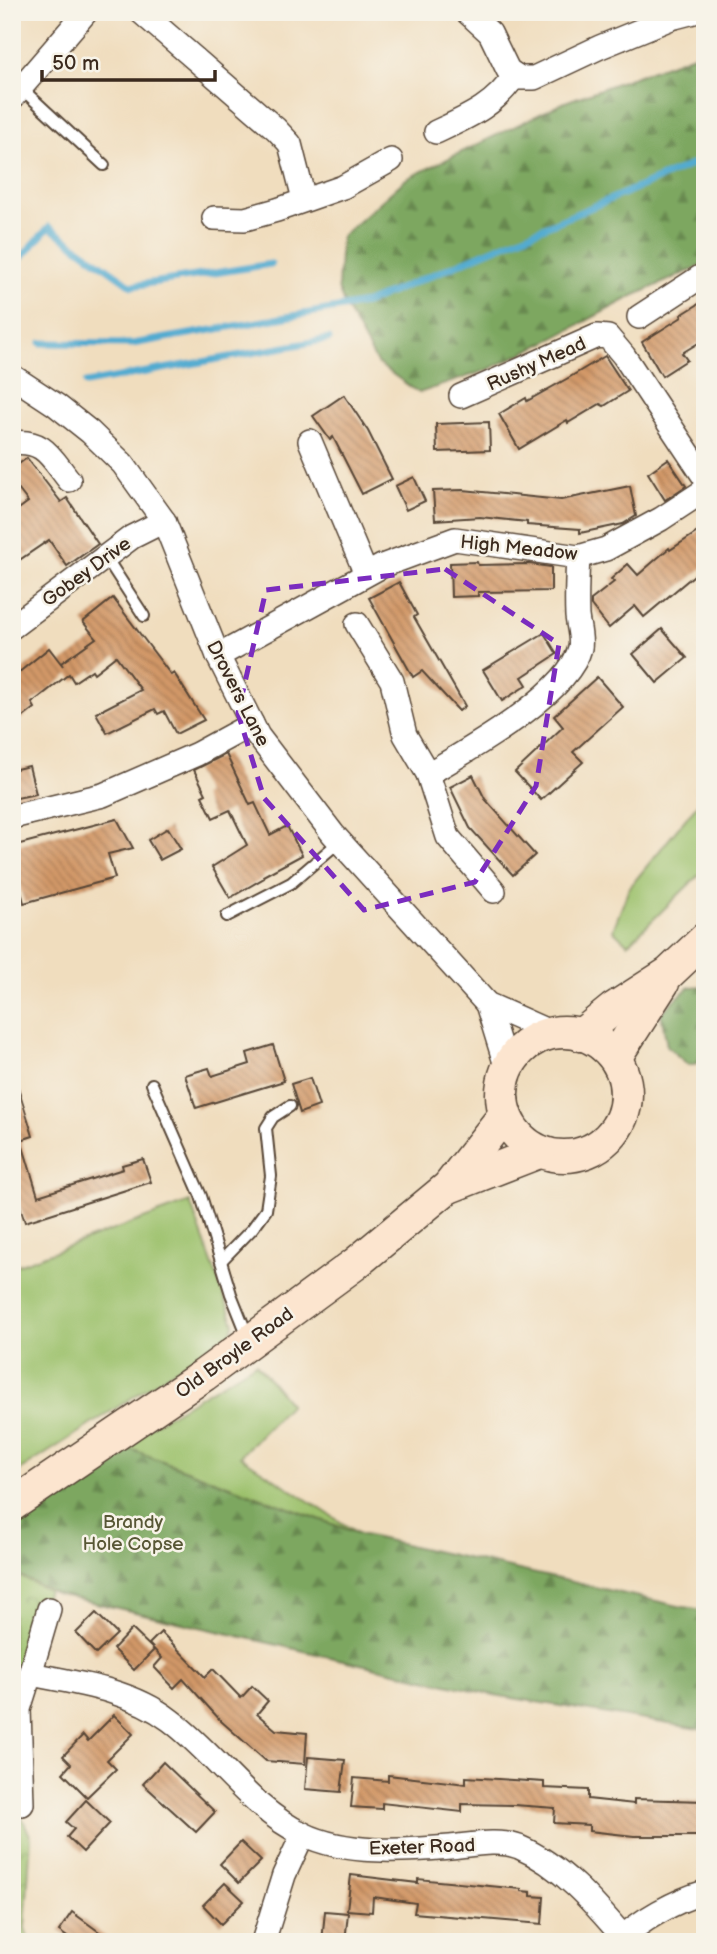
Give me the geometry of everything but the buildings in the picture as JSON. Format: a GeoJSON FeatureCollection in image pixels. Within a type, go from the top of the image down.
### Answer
{"type":"FeatureCollection","features":[{"type":"Feature","properties":{"kind":"main road"},"geometry":{"type":"LineString","coordinates":[[566,1034],[598,1042],[615,1058],[624,1077],[627,1097],[623,1117],[612,1134],[597,1148],[579,1156],[559,1157],[539,1152],[522,1141],[509,1125],[502,1088],[507,1069],[518,1052],[533,1040],[566,1034],[613,1009],[669,973],[705,939]]}},
{"type":"Feature","properties":{"kind":"main road"},"geometry":{"type":"LineString","coordinates":[[615,1058],[669,973]]}},
{"type":"Feature","properties":{"kind":"main road","name":"Old Broyle Road"},"geometry":{"type":"LineString","coordinates":[[12,1505],[250,1341],[355,1264],[448,1187],[505,1114]]}},
{"type":"Feature","properties":{"kind":"main road","name":"Old Broyle Road"},"geometry":{"type":"LineString","coordinates":[[448,1187],[539,1152]]}},
{"type":"Feature","properties":{"kind":"street"},"geometry":{"type":"LineString","coordinates":[[17,93],[86,12]]}},
{"type":"Feature","properties":{"kind":"street"},"geometry":{"type":"LineString","coordinates":[[141,12],[290,144],[304,199]]}},
{"type":"Feature","properties":{"kind":"street"},"geometry":{"type":"LineString","coordinates":[[467,12],[490,33],[508,70],[519,78],[534,78],[612,42],[671,18],[694,12]]}},
{"type":"Feature","properties":{"kind":"street"},"geometry":{"type":"LineString","coordinates":[[436,132],[474,114],[504,92],[515,75]]}},
{"type":"Feature","properties":{"kind":"street"},"geometry":{"type":"LineString","coordinates":[[214,218],[245,219],[343,187],[391,160]]}},
{"type":"Feature","properties":{"kind":"street"},"geometry":{"type":"LineString","coordinates":[[639,317],[705,274]]}},
{"type":"Feature","properties":{"kind":"street","name":"Rushy Mead"},"geometry":{"type":"LineString","coordinates":[[461,396],[603,335],[613,341],[624,356],[705,478]]}},
{"type":"Feature","properties":{"kind":"street","name":"Drovers Lane"},"geometry":{"type":"LineString","coordinates":[[12,376],[56,405],[90,432],[123,464],[164,521],[218,656],[258,736],[340,841],[487,1004],[507,1069]]}},
{"type":"Feature","properties":{"kind":"street"},"geometry":{"type":"LineString","coordinates":[[310,441],[366,575]]}},
{"type":"Feature","properties":{"kind":"street"},"geometry":{"type":"LineString","coordinates":[[12,443],[23,442],[40,446],[69,480]]}},
{"type":"Feature","properties":{"kind":"street","name":"High Meadow"},"geometry":{"type":"LineString","coordinates":[[218,656],[391,561],[455,539],[578,557],[606,549],[661,519],[705,490]]}},
{"type":"Feature","properties":{"kind":"street","name":"Gobey Drive"},"geometry":{"type":"LineString","coordinates":[[12,627],[132,537],[164,521]]}},
{"type":"Feature","properties":{"kind":"street"},"geometry":{"type":"LineString","coordinates":[[428,774],[500,731],[535,704],[573,663],[580,647],[576,589],[578,557]]}},
{"type":"Feature","properties":{"kind":"street"},"geometry":{"type":"LineString","coordinates":[[357,624],[392,681],[405,735],[428,774],[448,837],[494,891]]}},
{"type":"Feature","properties":{"kind":"street"},"geometry":{"type":"LineString","coordinates":[[12,817],[103,796],[197,754],[252,724]]}},
{"type":"Feature","properties":{"kind":"street","name":"Drovers Lane"},"geometry":{"type":"LineString","coordinates":[[487,1004],[566,1034]]}},
{"type":"Feature","properties":{"kind":"street"},"geometry":{"type":"LineString","coordinates":[[23,1804],[19,1709],[49,1608]]}},
{"type":"Feature","properties":{"kind":"street","name":"Exeter Road"},"geometry":{"type":"LineString","coordinates":[[30,1674],[100,1688],[139,1702],[170,1719],[263,1807],[303,1834],[348,1847],[408,1850],[489,1843],[516,1846],[547,1863],[594,1903],[620,1939]]}},
{"type":"Feature","properties":{"kind":"street"},"geometry":{"type":"LineString","coordinates":[[263,1942],[284,1875],[303,1834]]}},
{"type":"Feature","properties":{"kind":"street"},"geometry":{"type":"LineString","coordinates":[[620,1939],[657,1914],[705,1892]]}},
{"type":"Feature","properties":{"kind":"lane"},"geometry":{"type":"LineString","coordinates":[[17,93],[104,165]]}},
{"type":"Feature","properties":{"kind":"lane"},"geometry":{"type":"LineString","coordinates":[[105,556],[144,616]]}},
{"type":"Feature","properties":{"kind":"lane"},"geometry":{"type":"LineString","coordinates":[[227,916],[291,883],[340,841]]}},
{"type":"Feature","properties":{"kind":"lane"},"geometry":{"type":"LineString","coordinates":[[152,1084],[201,1196],[231,1294],[250,1341]]}},
{"type":"Feature","properties":{"kind":"lane"},"geometry":{"type":"LineString","coordinates":[[221,1261],[266,1210],[271,1176],[266,1128],[272,1117],[290,1106]]}},
{"type":"Feature","properties":{"kind":"highlighted area"},"geometry":{"type":"Polygon","coordinates":[[[445,569],[559,644],[536,786],[475,882],[364,910],[264,798],[238,713],[266,590],[445,569]]]}},
{"type":"Feature","properties":{"kind":"green space"},"geometry":{"type":"Polygon","coordinates":[[[705,51],[705,264],[633,296],[487,370],[419,393],[377,363],[338,288],[341,237],[406,179],[565,102],[705,51]]]}},
{"type":"Feature","properties":{"kind":"green space"},"geometry":{"type":"Polygon","coordinates":[[[705,795],[705,869],[628,944],[613,930],[629,888],[705,795]]]}},
{"type":"Feature","properties":{"kind":"green space"},"geometry":{"type":"Polygon","coordinates":[[[705,986],[705,1062],[688,1065],[667,1046],[661,1013],[689,987],[705,986]]]}},
{"type":"Feature","properties":{"kind":"green space"},"geometry":{"type":"Polygon","coordinates":[[[190,1202],[234,1324],[230,1334],[13,1475],[12,1267],[190,1202]]]}},
{"type":"Feature","properties":{"kind":"green space"},"geometry":{"type":"Polygon","coordinates":[[[256,1363],[290,1404],[240,1456],[359,1534],[119,1445],[256,1363]]]}},
{"type":"Feature","properties":{"kind":"green space","name":"Brandy Hole Copse"},"geometry":{"type":"Polygon","coordinates":[[[119,1445],[359,1534],[705,1610],[705,1730],[494,1695],[57,1594],[12,1573],[12,1520],[119,1445]]]}},
{"type":"Feature","properties":{"kind":"green space"},"geometry":{"type":"Polygon","coordinates":[[[12,1573],[48,1590],[12,1713],[12,1573]]]}},
{"type":"Feature","properties":{"kind":"green space"},"geometry":{"type":"Polygon","coordinates":[[[12,1794],[31,1838],[25,1928],[30,1942],[12,1942],[12,1794]]]}},
{"type":"Feature","properties":{"kind":"waterway"},"geometry":{"type":"LineString","coordinates":[[41,343],[132,344],[366,303],[705,159]]}},
{"type":"Feature","properties":{"kind":"waterway"},"geometry":{"type":"LineString","coordinates":[[12,268],[49,227],[132,286],[271,264]]}},
{"type":"Feature","properties":{"kind":"waterway"},"geometry":{"type":"LineString","coordinates":[[86,383],[329,339]]}}]}
